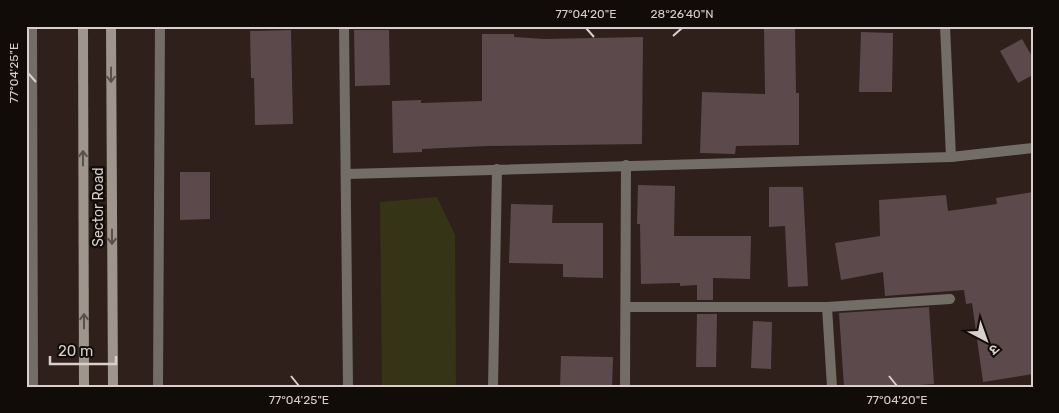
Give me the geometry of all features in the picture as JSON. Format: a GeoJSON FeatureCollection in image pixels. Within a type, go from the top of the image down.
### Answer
{"type":"FeatureCollection","features":[{"type":"Feature","properties":{"kind":"main road","name":"Sector Road"},"geometry":{"type":"LineString","coordinates":[[83,26],[84,387]]}},
{"type":"Feature","properties":{"kind":"main road","name":"Sector Road"},"geometry":{"type":"LineString","coordinates":[[111,26],[113,387]]}},
{"type":"Feature","properties":{"kind":"street"},"geometry":{"type":"LineString","coordinates":[[32,26],[33,387]]}},
{"type":"Feature","properties":{"kind":"street"},"geometry":{"type":"LineString","coordinates":[[158,387],[160,26]]}},
{"type":"Feature","properties":{"kind":"street"},"geometry":{"type":"LineString","coordinates":[[344,26],[348,387]]}},
{"type":"Feature","properties":{"kind":"street"},"geometry":{"type":"LineString","coordinates":[[945,26],[951,157]]}},
{"type":"Feature","properties":{"kind":"street"},"geometry":{"type":"LineString","coordinates":[[347,174],[951,157],[1033,148]]}},
{"type":"Feature","properties":{"kind":"street"},"geometry":{"type":"LineString","coordinates":[[624,387],[626,165]]}},
{"type":"Feature","properties":{"kind":"street"},"geometry":{"type":"LineString","coordinates":[[493,387],[496,169]]}},
{"type":"Feature","properties":{"kind":"street"},"geometry":{"type":"LineString","coordinates":[[626,307],[827,307],[950,299]]}},
{"type":"Feature","properties":{"kind":"street"},"geometry":{"type":"LineString","coordinates":[[827,307],[832,387]]}},
{"type":"Feature","properties":{"kind":"shaded area"},"geometry":{"type":"Polygon","coordinates":[[[437,197],[455,235],[456,387],[382,387],[380,202],[437,197]]]}},
{"type":"Feature","properties":{"kind":"building"},"geometry":{"type":"Polygon","coordinates":[[[795,27],[796,93],[799,93],[799,145],[736,146],[735,154],[700,153],[702,92],[765,94],[764,28],[795,27]]]}},
{"type":"Feature","properties":{"kind":"building"},"geometry":{"type":"Polygon","coordinates":[[[291,30],[293,124],[255,125],[250,31],[291,30]]]}},
{"type":"Feature","properties":{"kind":"building"},"geometry":{"type":"Polygon","coordinates":[[[354,30],[389,30],[390,85],[355,86],[354,30]]]}},
{"type":"Feature","properties":{"kind":"building"},"geometry":{"type":"Polygon","coordinates":[[[861,32],[893,33],[892,92],[859,92],[861,32]]]}},
{"type":"Feature","properties":{"kind":"building"},"geometry":{"type":"Polygon","coordinates":[[[482,34],[514,34],[514,37],[544,39],[643,37],[642,144],[487,146],[422,149],[422,152],[393,153],[392,101],[421,100],[421,103],[482,101],[482,34]]]}},
{"type":"Feature","properties":{"kind":"building"},"geometry":{"type":"Polygon","coordinates":[[[1022,39],[1033,58],[1033,75],[1018,83],[1000,51],[1022,39]]]}},
{"type":"Feature","properties":{"kind":"building"},"geometry":{"type":"Polygon","coordinates":[[[180,172],[210,172],[210,219],[180,220],[180,172]]]}},
{"type":"Feature","properties":{"kind":"building"},"geometry":{"type":"Polygon","coordinates":[[[638,185],[675,186],[674,236],[751,236],[750,279],[713,278],[713,300],[697,300],[697,285],[680,286],[680,283],[641,284],[640,224],[637,224],[638,185]]]}},
{"type":"Feature","properties":{"kind":"building"},"geometry":{"type":"Polygon","coordinates":[[[769,187],[803,187],[808,286],[788,287],[785,226],[769,227],[769,187]]]}},
{"type":"Feature","properties":{"kind":"building"},"geometry":{"type":"Polygon","coordinates":[[[1033,192],[1033,374],[983,382],[972,303],[966,304],[964,290],[885,296],[883,272],[841,280],[835,243],[880,236],[879,200],[946,195],[948,211],[997,204],[996,198],[1033,192]]]}},
{"type":"Feature","properties":{"kind":"building"},"geometry":{"type":"Polygon","coordinates":[[[511,204],[553,205],[552,223],[603,223],[603,278],[563,277],[563,264],[509,263],[511,204]]]}},
{"type":"Feature","properties":{"kind":"building"},"geometry":{"type":"Polygon","coordinates":[[[929,307],[934,384],[890,387],[844,387],[839,313],[929,307]]]}},
{"type":"Feature","properties":{"kind":"building"},"geometry":{"type":"Polygon","coordinates":[[[697,314],[717,314],[716,367],[696,367],[697,314]]]}},
{"type":"Feature","properties":{"kind":"building"},"geometry":{"type":"Polygon","coordinates":[[[753,321],[772,322],[771,369],[751,368],[753,321]]]}},
{"type":"Feature","properties":{"kind":"building"},"geometry":{"type":"Polygon","coordinates":[[[561,356],[613,357],[612,387],[560,387],[561,356]]]}}]}
